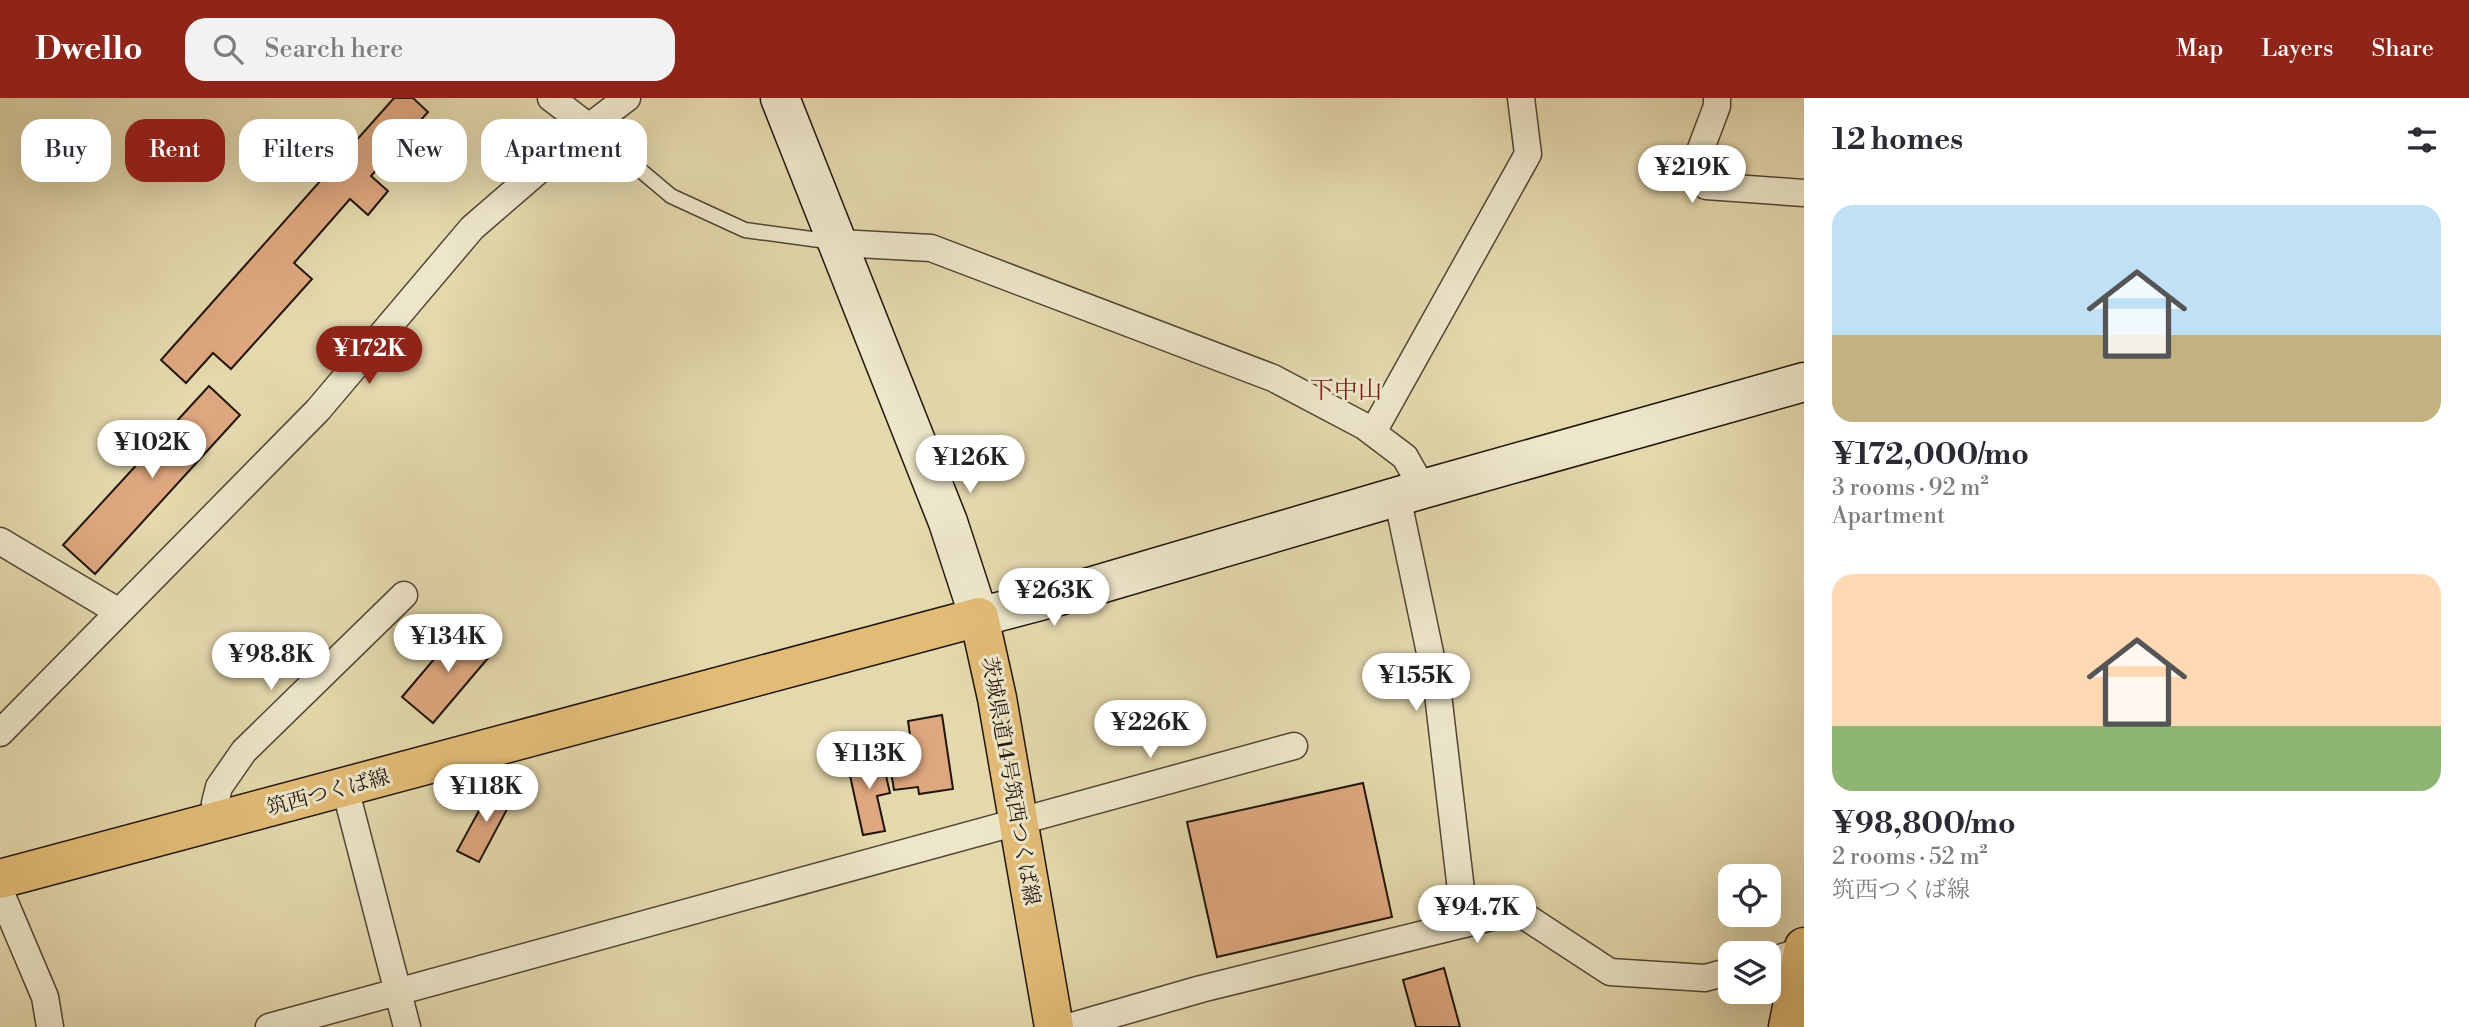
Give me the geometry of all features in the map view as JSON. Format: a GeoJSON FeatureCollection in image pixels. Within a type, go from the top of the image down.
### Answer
{"type":"FeatureCollection","features":[{"type":"Feature","properties":{"kind":"main road","name":"筑西つくば線"},"geometry":{"type":"LineString","coordinates":[[0,879],[979,617]]}},
{"type":"Feature","properties":{"kind":"main road","name":"茨城県道14号筑西つくば線"},"geometry":{"type":"LineString","coordinates":[[979,617],[994,679],[1054,1027]]}},
{"type":"Feature","properties":{"kind":"main road"},"geometry":{"type":"LineString","coordinates":[[1788,1027],[1795,953]]}},
{"type":"Feature","properties":{"kind":"street"},"geometry":{"type":"LineString","coordinates":[[551,98],[579,119]]}},
{"type":"Feature","properties":{"kind":"street"},"geometry":{"type":"LineString","coordinates":[[599,119],[627,98]]}},
{"type":"Feature","properties":{"kind":"street"},"geometry":{"type":"LineString","coordinates":[[1373,432],[1528,154],[1521,98]]}},
{"type":"Feature","properties":{"kind":"street"},"geometry":{"type":"LineString","coordinates":[[1717,98],[1717,106],[1700,151],[1706,186],[1804,193]]}},
{"type":"Feature","properties":{"kind":"street"},"geometry":{"type":"LineString","coordinates":[[788,104],[948,522],[979,617],[1804,382]]}},
{"type":"Feature","properties":{"kind":"street"},"geometry":{"type":"LineString","coordinates":[[0,733],[318,410],[472,228],[525,182]]}},
{"type":"Feature","properties":{"kind":"street"},"geometry":{"type":"LineString","coordinates":[[839,243],[931,248],[1273,378],[1373,432],[1405,457],[1437,686],[1465,924]]}},
{"type":"Feature","properties":{"kind":"street"},"geometry":{"type":"LineString","coordinates":[[0,541],[119,612]]}},
{"type":"Feature","properties":{"kind":"street"},"geometry":{"type":"LineString","coordinates":[[220,821],[215,803],[219,787],[244,751],[404,595]]}},
{"type":"Feature","properties":{"kind":"street"},"geometry":{"type":"LineString","coordinates":[[269,1027],[1294,746]]}},
{"type":"Feature","properties":{"kind":"street"},"geometry":{"type":"LineString","coordinates":[[345,788],[407,1027]]}},
{"type":"Feature","properties":{"kind":"street"},"geometry":{"type":"LineString","coordinates":[[0,891],[45,997],[50,1027]]}},
{"type":"Feature","properties":{"kind":"street"},"geometry":{"type":"LineString","coordinates":[[1069,1027],[1200,989],[1517,911],[1610,972],[1705,978],[1718,974]]}},
{"type":"Feature","properties":{"kind":"lane"},"geometry":{"type":"LineString","coordinates":[[647,177],[671,197],[745,230],[839,243]]}},
{"type":"Feature","properties":{"kind":"building"},"geometry":{"type":"Polygon","coordinates":[[[394,98],[413,98],[428,112],[422,119],[375,119],[394,98]]]}},
{"type":"Feature","properties":{"kind":"building"},"geometry":{"type":"Polygon","coordinates":[[[372,123],[372,182],[378,182],[388,191],[368,215],[350,199],[294,263],[312,279],[231,369],[213,353],[186,383],[161,360],[319,182],[358,182],[358,138],[372,123]]]}},
{"type":"Feature","properties":{"kind":"building"},"geometry":{"type":"Polygon","coordinates":[[[209,386],[240,415],[95,574],[63,545],[209,386]]]}},
{"type":"Feature","properties":{"kind":"building"},"geometry":{"type":"Polygon","coordinates":[[[463,625],[494,651],[433,723],[402,697],[463,625]]]}},
{"type":"Feature","properties":{"kind":"building"},"geometry":{"type":"Polygon","coordinates":[[[942,715],[953,789],[919,794],[918,787],[894,790],[889,759],[913,756],[908,721],[942,715]]]}},
{"type":"Feature","properties":{"kind":"building"},"geometry":{"type":"Polygon","coordinates":[[[881,754],[890,793],[877,796],[885,831],[863,835],[847,762],[881,754]]]}},
{"type":"Feature","properties":{"kind":"building"},"geometry":{"type":"Polygon","coordinates":[[[1363,783],[1392,917],[1217,957],[1187,822],[1363,783]]]}},
{"type":"Feature","properties":{"kind":"building"},"geometry":{"type":"Polygon","coordinates":[[[493,785],[514,796],[479,862],[457,851],[493,785]]]}},
{"type":"Feature","properties":{"kind":"building"},"geometry":{"type":"Polygon","coordinates":[[[1444,968],[1460,1027],[1416,1027],[1403,980],[1444,968]]]}},
{"type":"Feature","properties":{"kind":"district","name":"下中山"},"geometry":{"type":"Point","coordinates":[1346,390]}}]}
